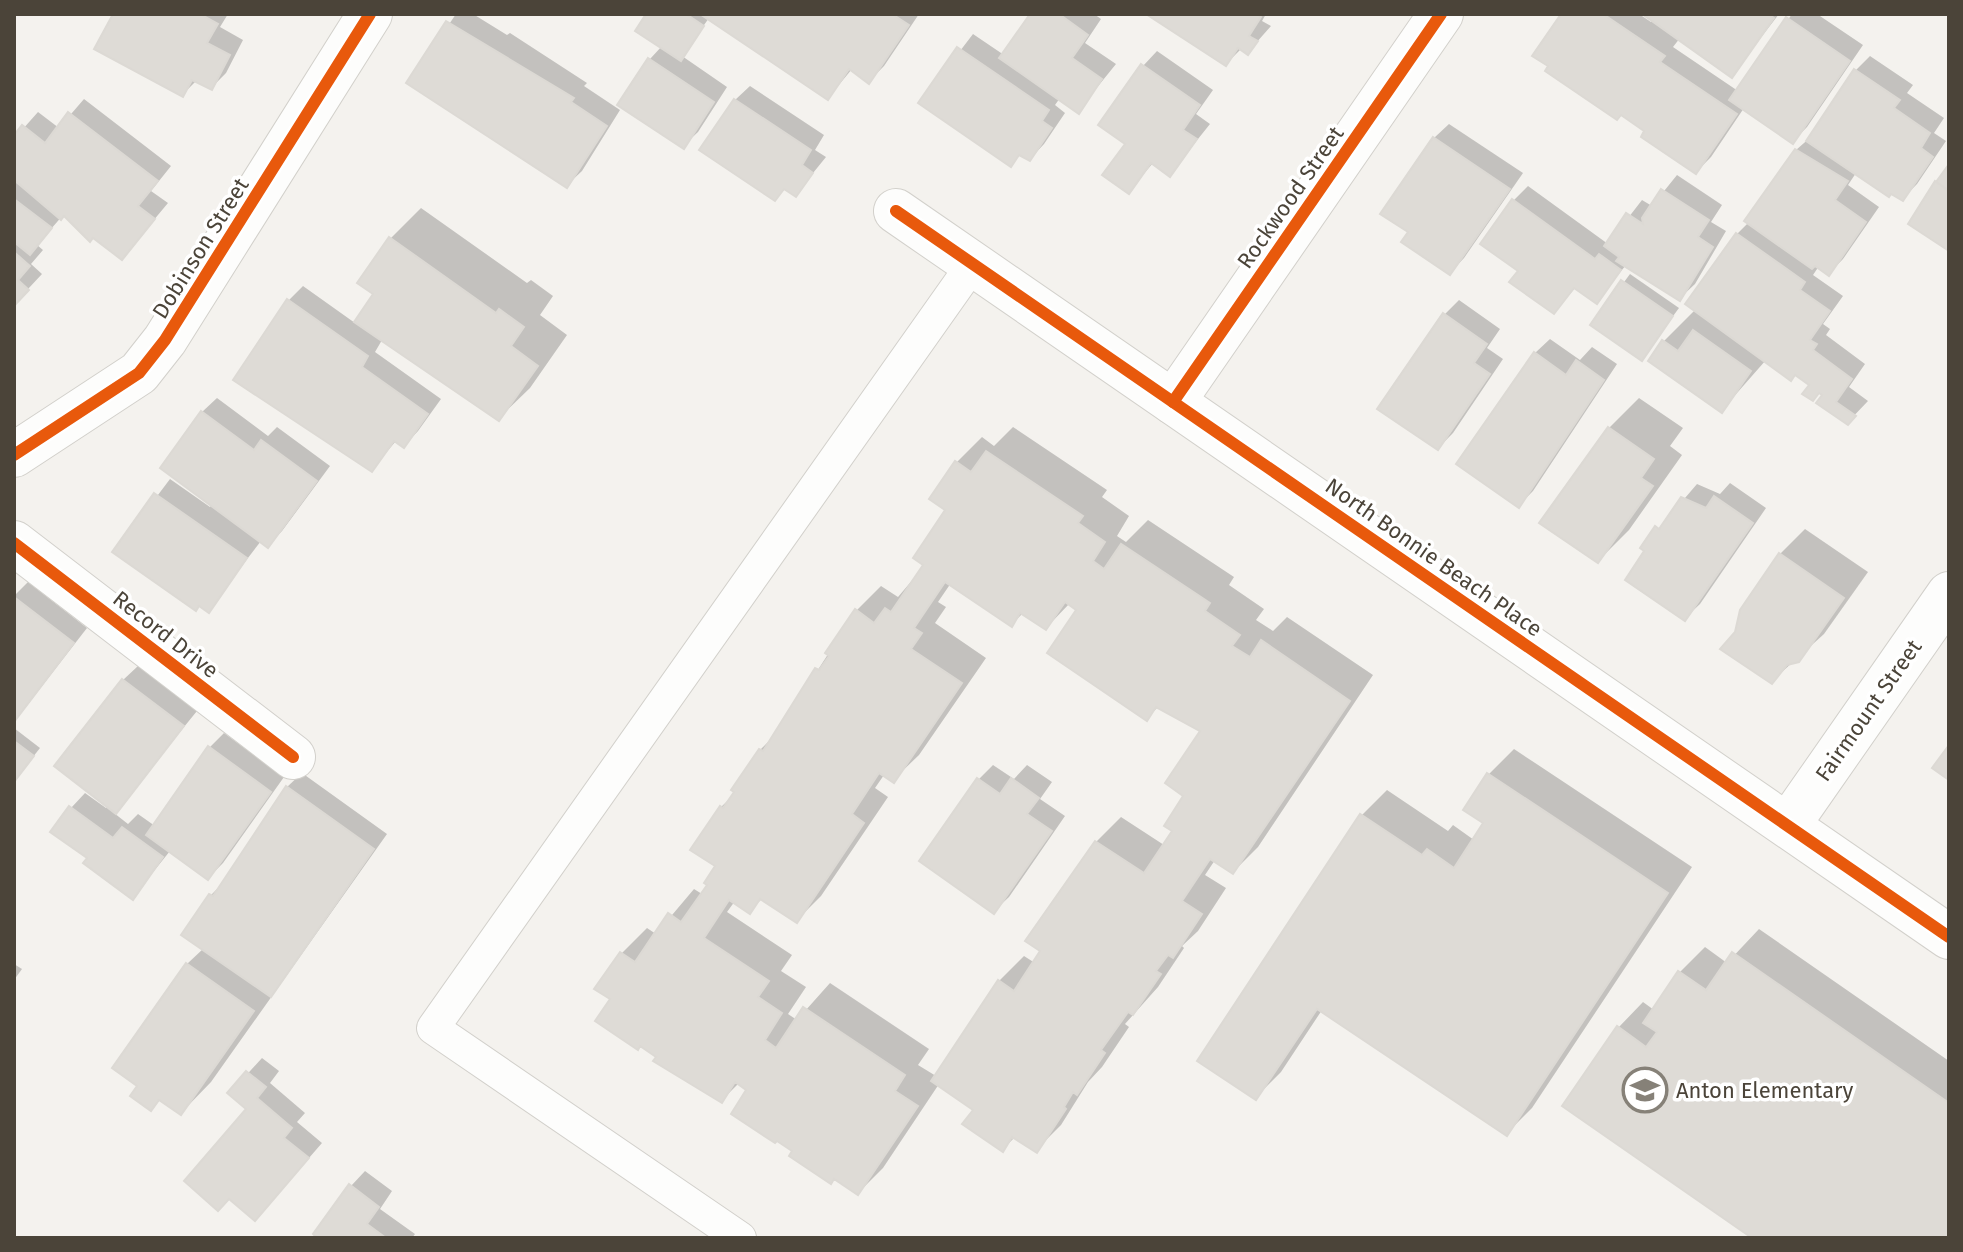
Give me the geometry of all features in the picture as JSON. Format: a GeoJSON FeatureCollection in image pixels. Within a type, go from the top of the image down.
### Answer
{"type":"FeatureCollection","features":[{"type":"Feature","properties":{"kind":"street","name":"Dobinson Street"},"geometry":{"type":"LineString","coordinates":[[14,455],[139,373],[165,340],[370,14]]}},
{"type":"Feature","properties":{"kind":"street","name":"Rockwood Street"},"geometry":{"type":"LineString","coordinates":[[1173,402],[1441,14]]}},
{"type":"Feature","properties":{"kind":"street","name":"North Bonnie Beach Place"},"geometry":{"type":"LineString","coordinates":[[896,211],[1949,937]]}},
{"type":"Feature","properties":{"kind":"street","name":"Record Drive"},"geometry":{"type":"LineString","coordinates":[[14,543],[293,757]]}},
{"type":"Feature","properties":{"kind":"street","name":"Fairmount Street"},"geometry":{"type":"LineString","coordinates":[[1788,825],[1949,594]]}},
{"type":"Feature","properties":{"kind":"lane"},"geometry":{"type":"LineString","coordinates":[[740,1238],[433,1028],[973,264]]}},
{"type":"Feature","properties":{"kind":"building"},"geometry":{"type":"Polygon","coordinates":[[[113,14],[200,14],[218,24],[207,43],[230,55],[212,90],[192,80],[183,97],[94,49],[113,14]]]}},
{"type":"Feature","properties":{"kind":"building"},"geometry":{"type":"Polygon","coordinates":[[[646,14],[686,14],[704,26],[681,61],[635,31],[646,14]]]}},
{"type":"Feature","properties":{"kind":"building"},"geometry":{"type":"Polygon","coordinates":[[[700,14],[892,14],[909,25],[869,84],[849,69],[828,100],[700,14]]]}},
{"type":"Feature","properties":{"kind":"building"},"geometry":{"type":"Polygon","coordinates":[[[1030,14],[1059,14],[1088,35],[1072,58],[1102,79],[1079,114],[999,58],[1030,14]]]}},
{"type":"Feature","properties":{"kind":"building"},"geometry":{"type":"Polygon","coordinates":[[[1146,14],[1257,14],[1261,17],[1249,36],[1258,41],[1248,55],[1238,48],[1226,66],[1146,14]]]}},
{"type":"Feature","properties":{"kind":"building"},"geometry":{"type":"Polygon","coordinates":[[[1561,14],[1603,14],[1665,56],[1660,62],[1737,114],[1696,174],[1641,137],[1644,131],[1621,115],[1617,120],[1545,71],[1548,66],[1532,56],[1561,14]]]}},
{"type":"Feature","properties":{"kind":"building"},"geometry":{"type":"Polygon","coordinates":[[[1642,14],[1768,14],[1774,18],[1732,78],[1642,14]]]}},
{"type":"Feature","properties":{"kind":"building"},"geometry":{"type":"Polygon","coordinates":[[[1786,17],[1850,61],[1793,144],[1729,100],[1786,17]]]}},
{"type":"Feature","properties":{"kind":"building"},"geometry":{"type":"Polygon","coordinates":[[[446,21],[574,98],[571,102],[607,126],[567,188],[406,83],[446,21]]]}},
{"type":"Feature","properties":{"kind":"building"},"geometry":{"type":"Polygon","coordinates":[[[957,47],[1049,110],[1042,121],[1052,128],[1030,161],[1019,155],[1011,167],[918,103],[957,47]]]}},
{"type":"Feature","properties":{"kind":"building"},"geometry":{"type":"Polygon","coordinates":[[[648,58],[714,102],[684,149],[617,105],[648,58]]]}},
{"type":"Feature","properties":{"kind":"building"},"geometry":{"type":"Polygon","coordinates":[[[1141,64],[1200,105],[1183,130],[1197,139],[1170,177],[1151,163],[1129,194],[1102,175],[1125,144],[1098,125],[1141,64]]]}},
{"type":"Feature","properties":{"kind":"building"},"geometry":{"type":"Polygon","coordinates":[[[1854,69],[1900,100],[1894,108],[1930,133],[1921,148],[1933,157],[1903,201],[1891,194],[1889,197],[1806,141],[1854,69]]]}},
{"type":"Feature","properties":{"kind":"building"},"geometry":{"type":"Polygon","coordinates":[[[734,99],[811,150],[802,165],[813,173],[796,197],[784,189],[775,201],[699,150],[734,99]]]}},
{"type":"Feature","properties":{"kind":"building"},"geometry":{"type":"Polygon","coordinates":[[[68,112],[158,181],[138,206],[155,219],[122,260],[93,238],[90,242],[64,216],[61,220],[14,180],[14,135],[22,125],[45,143],[68,112]]]}},
{"type":"Feature","properties":{"kind":"building"},"geometry":{"type":"Polygon","coordinates":[[[1433,137],[1510,189],[1450,275],[1401,242],[1408,232],[1380,214],[1433,137]]]}},
{"type":"Feature","properties":{"kind":"building"},"geometry":{"type":"Polygon","coordinates":[[[1795,149],[1848,181],[1835,200],[1866,222],[1829,276],[1815,266],[1812,269],[1744,221],[1795,149]]]}},
{"type":"Feature","properties":{"kind":"building"},"geometry":{"type":"Polygon","coordinates":[[[1949,164],[1949,191],[1936,182],[1949,164]]]}},
{"type":"Feature","properties":{"kind":"building"},"geometry":{"type":"Polygon","coordinates":[[[1935,181],[1949,191],[1949,251],[1908,224],[1935,181]]]}},
{"type":"Feature","properties":{"kind":"building"},"geometry":{"type":"Polygon","coordinates":[[[1661,189],[1709,220],[1698,237],[1713,247],[1680,301],[1616,261],[1619,257],[1604,246],[1626,213],[1643,224],[1642,218],[1661,189]]]}},
{"type":"Feature","properties":{"kind":"building"},"geometry":{"type":"Polygon","coordinates":[[[14,199],[52,228],[30,255],[14,242],[14,199]]]}},
{"type":"Feature","properties":{"kind":"building"},"geometry":{"type":"Polygon","coordinates":[[[1512,199],[1595,259],[1599,254],[1621,270],[1597,304],[1574,288],[1554,314],[1509,282],[1518,271],[1480,244],[1512,199]]]}},
{"type":"Feature","properties":{"kind":"building"},"geometry":{"type":"Polygon","coordinates":[[[1736,233],[1805,282],[1800,290],[1830,311],[1810,340],[1817,344],[1813,350],[1852,379],[1836,402],[1856,416],[1848,425],[1816,403],[1822,395],[1819,393],[1813,401],[1802,394],[1809,385],[1795,375],[1791,381],[1685,304],[1736,233]]]}},
{"type":"Feature","properties":{"kind":"building"},"geometry":{"type":"Polygon","coordinates":[[[389,237],[496,313],[499,309],[524,327],[511,346],[538,366],[499,421],[354,322],[373,294],[357,283],[389,237]]]}},
{"type":"Feature","properties":{"kind":"building"},"geometry":{"type":"Polygon","coordinates":[[[14,252],[30,266],[18,280],[29,290],[14,306],[14,252]]]}},
{"type":"Feature","properties":{"kind":"building"},"geometry":{"type":"Polygon","coordinates":[[[1621,280],[1673,316],[1642,361],[1590,325],[1621,280]]]}},
{"type":"Feature","properties":{"kind":"building"},"geometry":{"type":"Polygon","coordinates":[[[287,299],[368,356],[362,367],[428,414],[404,448],[394,441],[372,472],[233,380],[287,299]]]}},
{"type":"Feature","properties":{"kind":"building"},"geometry":{"type":"Polygon","coordinates":[[[1443,313],[1487,344],[1474,363],[1490,374],[1438,450],[1377,409],[1443,313]]]}},
{"type":"Feature","properties":{"kind":"building"},"geometry":{"type":"Polygon","coordinates":[[[1693,330],[1751,371],[1722,413],[1648,361],[1662,340],[1678,351],[1693,330]]]}},
{"type":"Feature","properties":{"kind":"building"},"geometry":{"type":"Polygon","coordinates":[[[1534,352],[1566,375],[1576,360],[1604,380],[1519,508],[1456,464],[1534,352]]]}},
{"type":"Feature","properties":{"kind":"building"},"geometry":{"type":"Polygon","coordinates":[[[201,411],[254,450],[261,440],[317,481],[268,548],[160,468],[201,411]]]}},
{"type":"Feature","properties":{"kind":"building"},"geometry":{"type":"Polygon","coordinates":[[[1608,427],[1654,459],[1641,478],[1653,486],[1598,563],[1539,523],[1608,427]]]}},
{"type":"Feature","properties":{"kind":"building"},"geometry":{"type":"Polygon","coordinates":[[[986,451],[1083,516],[1078,523],[1105,542],[1093,561],[1104,569],[1121,544],[1210,603],[1205,611],[1240,635],[1232,646],[1250,657],[1261,640],[1350,701],[1233,874],[1210,859],[1182,901],[1202,914],[1173,958],[1168,955],[1156,971],[1161,974],[1133,1015],[1128,1012],[1101,1050],[1105,1053],[1077,1095],[1073,1092],[1064,1107],[1066,1109],[1037,1153],[1012,1137],[1003,1152],[962,1124],[973,1110],[931,1081],[998,980],[1014,991],[1040,951],[1025,941],[1095,841],[1144,873],[1172,831],[1164,826],[1183,796],[1165,783],[1200,731],[1156,707],[1147,721],[1047,653],[1076,610],[1065,602],[1046,630],[1020,613],[1012,627],[945,582],[914,628],[922,633],[911,649],[962,683],[894,783],[879,773],[852,814],[864,823],[797,923],[760,899],[750,914],[729,900],[704,938],[769,981],[758,997],[782,1013],[765,1040],[776,1048],[803,1007],[905,1075],[895,1091],[918,1106],[858,1195],[834,1179],[831,1184],[789,1156],[792,1151],[731,1114],[746,1090],[735,1082],[722,1103],[653,1061],[656,1057],[640,1046],[638,1050],[595,1021],[610,999],[594,989],[620,952],[635,962],[668,913],[681,922],[707,885],[704,883],[715,866],[690,850],[720,806],[723,808],[734,792],[731,790],[759,749],[763,751],[815,668],[819,670],[829,656],[825,653],[855,609],[874,623],[885,608],[891,612],[923,565],[913,558],[945,510],[929,499],[955,461],[971,472],[986,451]]]}},
{"type":"Feature","properties":{"kind":"building"},"geometry":{"type":"Polygon","coordinates":[[[154,493],[247,558],[209,613],[199,606],[196,611],[112,552],[154,493]]]}},
{"type":"Feature","properties":{"kind":"building"},"geometry":{"type":"Polygon","coordinates":[[[1714,496],[1753,523],[1685,621],[1625,580],[1644,551],[1640,548],[1655,526],[1659,529],[1681,497],[1706,508],[1714,496]]]}},
{"type":"Feature","properties":{"kind":"building"},"geometry":{"type":"Polygon","coordinates":[[[1779,553],[1844,598],[1799,662],[1787,665],[1772,684],[1720,649],[1735,632],[1740,610],[1779,553]]]}},
{"type":"Feature","properties":{"kind":"building"},"geometry":{"type":"Polygon","coordinates":[[[14,597],[74,643],[14,722],[14,597]]]}},
{"type":"Feature","properties":{"kind":"building"},"geometry":{"type":"Polygon","coordinates":[[[122,679],[184,726],[116,814],[54,766],[122,679]]]}},
{"type":"Feature","properties":{"kind":"building"},"geometry":{"type":"Polygon","coordinates":[[[14,741],[34,756],[14,782],[14,741]]]}},
{"type":"Feature","properties":{"kind":"building"},"geometry":{"type":"Polygon","coordinates":[[[1949,745],[1949,780],[1932,768],[1949,745]]]}},
{"type":"Feature","properties":{"kind":"building"},"geometry":{"type":"Polygon","coordinates":[[[208,746],[271,792],[208,880],[146,835],[208,746]]]}},
{"type":"Feature","properties":{"kind":"building"},"geometry":{"type":"Polygon","coordinates":[[[1487,773],[1668,893],[1507,1136],[1317,1009],[1256,1100],[1197,1061],[1360,814],[1422,855],[1427,849],[1454,868],[1483,823],[1463,810],[1487,773]]]}},
{"type":"Feature","properties":{"kind":"building"},"geometry":{"type":"Polygon","coordinates":[[[977,778],[1000,794],[1011,778],[1039,798],[1027,814],[1052,831],[994,914],[919,861],[977,778]]]}},
{"type":"Feature","properties":{"kind":"building"},"geometry":{"type":"Polygon","coordinates":[[[286,786],[374,849],[271,997],[181,935],[209,894],[213,896],[286,786]]]}},
{"type":"Feature","properties":{"kind":"building"},"geometry":{"type":"Polygon","coordinates":[[[69,806],[113,838],[122,827],[163,857],[133,900],[83,863],[87,858],[50,832],[69,806]]]}},
{"type":"Feature","properties":{"kind":"building"},"geometry":{"type":"Polygon","coordinates":[[[1732,952],[1949,1103],[1949,1238],[1752,1238],[1562,1106],[1617,1026],[1646,1047],[1657,1032],[1643,1023],[1678,971],[1706,990],[1732,952]]]}},
{"type":"Feature","properties":{"kind":"building"},"geometry":{"type":"Polygon","coordinates":[[[186,963],[254,1011],[181,1115],[159,1100],[151,1111],[130,1096],[137,1086],[112,1068],[186,963]]]}},
{"type":"Feature","properties":{"kind":"building"},"geometry":{"type":"Polygon","coordinates":[[[246,1071],[266,1087],[257,1098],[292,1128],[284,1138],[309,1158],[255,1221],[229,1199],[218,1211],[184,1181],[246,1109],[227,1093],[246,1071]]]}},
{"type":"Feature","properties":{"kind":"building"},"geometry":{"type":"Polygon","coordinates":[[[349,1184],[379,1207],[367,1224],[386,1238],[317,1238],[313,1234],[349,1184]]]}},
{"type":"Feature","properties":{"kind":"cycle path"},"geometry":{"type":"LineString","coordinates":[[14,455],[139,373],[165,340],[370,14]]}},
{"type":"Feature","properties":{"kind":"cycle path"},"geometry":{"type":"LineString","coordinates":[[1173,402],[1441,14]]}},
{"type":"Feature","properties":{"kind":"cycle path"},"geometry":{"type":"LineString","coordinates":[[896,211],[1949,937]]}},
{"type":"Feature","properties":{"kind":"cycle path"},"geometry":{"type":"LineString","coordinates":[[14,543],[293,757]]}},
{"type":"Feature","properties":{"kind":"place","name":"Anton Elementary"},"geometry":{"type":"Point","coordinates":[1645,1090]}}]}
